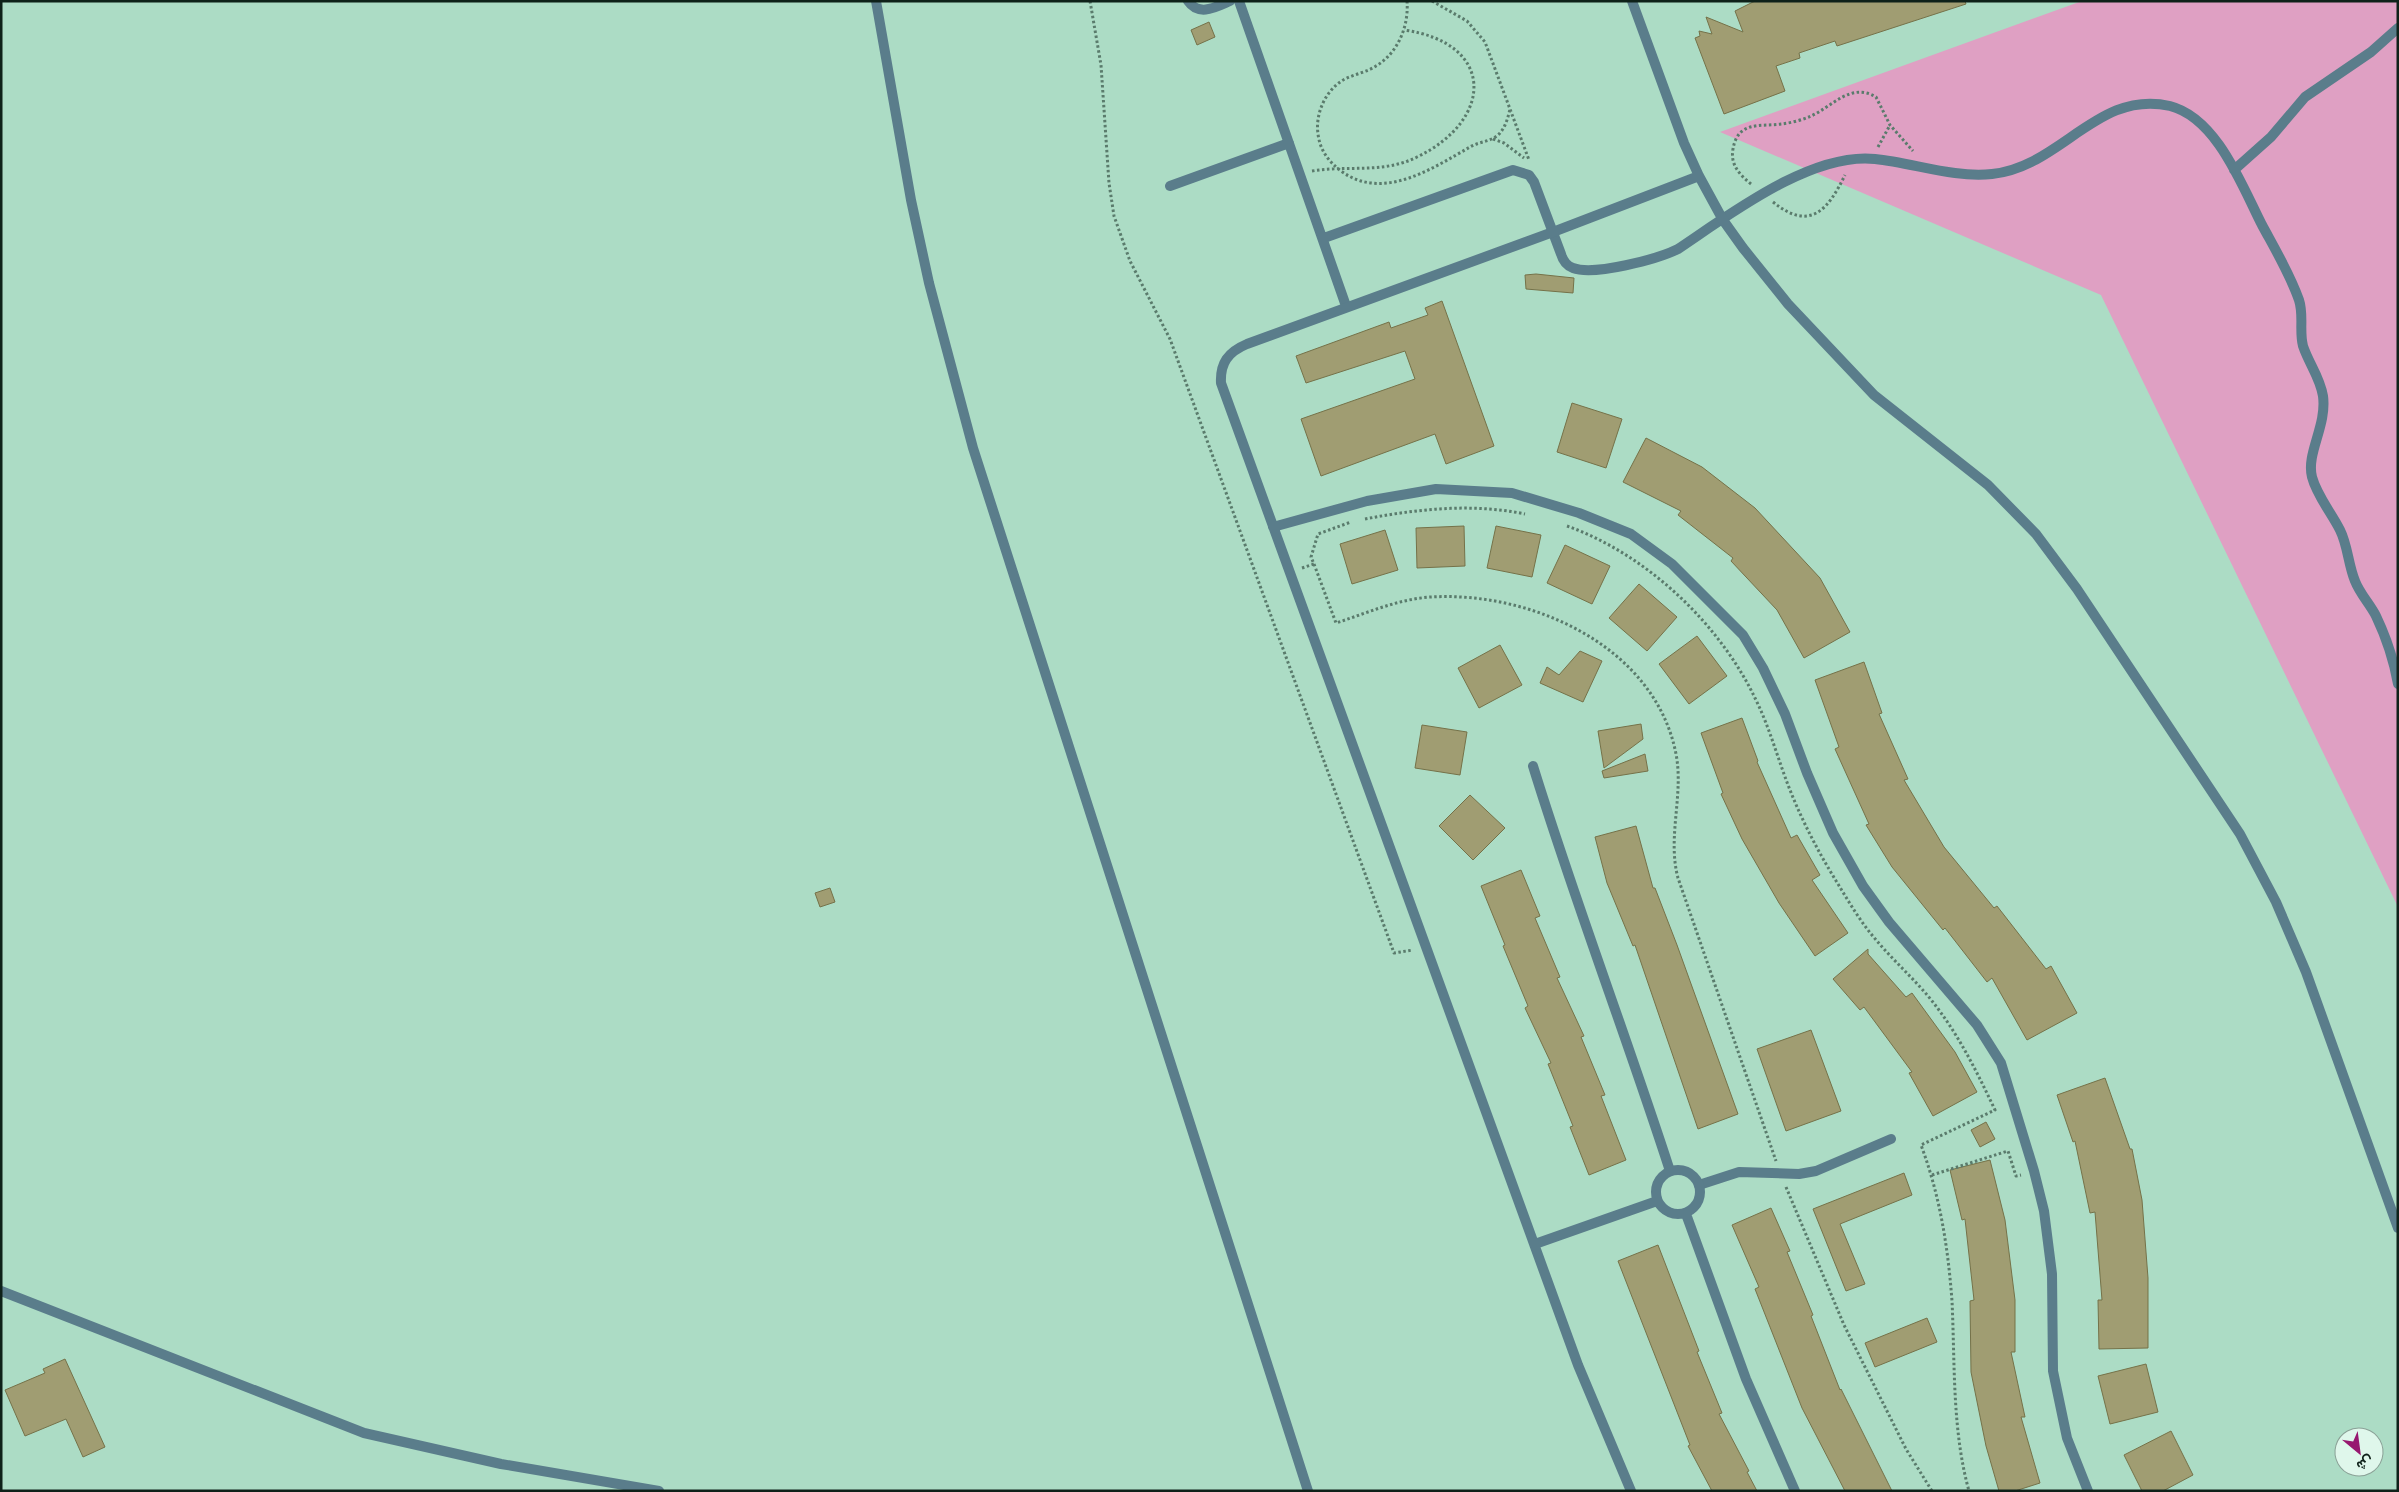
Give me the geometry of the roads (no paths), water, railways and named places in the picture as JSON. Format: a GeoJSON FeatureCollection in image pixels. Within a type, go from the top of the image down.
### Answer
{"type":"FeatureCollection","features":[{"type":"Feature","properties":{"kind":"street"},"geometry":{"type":"LineString","coordinates":[[876,1],[906,172],[929,283],[973,448],[1308,1491]]}},
{"type":"Feature","properties":{"kind":"street"},"geometry":{"type":"LineString","coordinates":[[1188,1],[1195,8],[1207,10],[1230,1]]}},
{"type":"Feature","properties":{"kind":"street"},"geometry":{"type":"LineString","coordinates":[[1240,1],[1324,238],[1346,306]]}},
{"type":"Feature","properties":{"kind":"street"},"geometry":{"type":"LineString","coordinates":[[1634,2],[1678,126],[1699,176],[1723,220],[1766,278],[1868,389],[1894,412],[1988,485],[2036,534],[2077,589],[2240,834],[2276,902],[2306,972],[2398,1228]]}},
{"type":"Feature","properties":{"kind":"street"},"geometry":{"type":"LineString","coordinates":[[2234,170],[2270,137],[2305,97],[2371,52],[2398,28]]}},
{"type":"Feature","properties":{"kind":"street"},"geometry":{"type":"LineString","coordinates":[[1324,238],[1513,170],[1529,176],[1534,182],[1563,260],[1571,267],[1581,270],[1633,264],[1664,256],[1797,175],[1834,163],[1872,159],[1961,174],[1993,174],[2008,171],[2038,160],[2111,111],[2125,106],[2154,104],[2182,110],[2211,135],[2234,170],[2300,303],[2304,347],[2319,380],[2323,396],[2324,414],[2321,431],[2312,458],[2313,479],[2344,539],[2356,582],[2376,615],[2390,653],[2398,684]]}},
{"type":"Feature","properties":{"kind":"street"},"geometry":{"type":"LineString","coordinates":[[1170,186],[1289,143]]}},
{"type":"Feature","properties":{"kind":"street"},"geometry":{"type":"LineString","coordinates":[[1631,1491],[1578,1365],[1221,383],[1222,366],[1226,358],[1239,347],[1346,306],[1553,232],[1699,176]]}},
{"type":"Feature","properties":{"kind":"street"},"geometry":{"type":"LineString","coordinates":[[1272,527],[1367,501],[1436,489],[1512,493],[1579,513],[1631,534],[1672,564],[1743,634],[1763,668],[1785,714],[1833,834],[1863,886],[1889,922],[1976,1025],[2001,1063],[2034,1171],[2049,1242],[2052,1274],[2053,1371],[2067,1438],[2088,1491]]}},
{"type":"Feature","properties":{"kind":"street"},"geometry":{"type":"LineString","coordinates":[[1533,766],[1560,854],[1670,1171]]}},
{"type":"Feature","properties":{"kind":"street"},"geometry":{"type":"LineString","coordinates":[[1699,1184],[1740,1172],[1799,1174],[1816,1171],[1891,1139]]}},
{"type":"Feature","properties":{"kind":"street"},"geometry":{"type":"LineString","coordinates":[[1670,1171],[1688,1172],[1695,1177],[1699,1184],[1701,1193],[1699,1202],[1694,1209],[1686,1214],[1677,1215],[1669,1213],[1661,1208],[1657,1201],[1655,1192],[1657,1183],[1662,1176],[1670,1171]]}},
{"type":"Feature","properties":{"kind":"street"},"geometry":{"type":"LineString","coordinates":[[1535,1244],[1657,1201]]}},
{"type":"Feature","properties":{"kind":"street"},"geometry":{"type":"LineString","coordinates":[[1686,1214],[1746,1379],[1795,1491]]}},
{"type":"Feature","properties":{"kind":"street"},"geometry":{"type":"LineString","coordinates":[[1,1291],[364,1433],[501,1464],[659,1491]]}}]}
